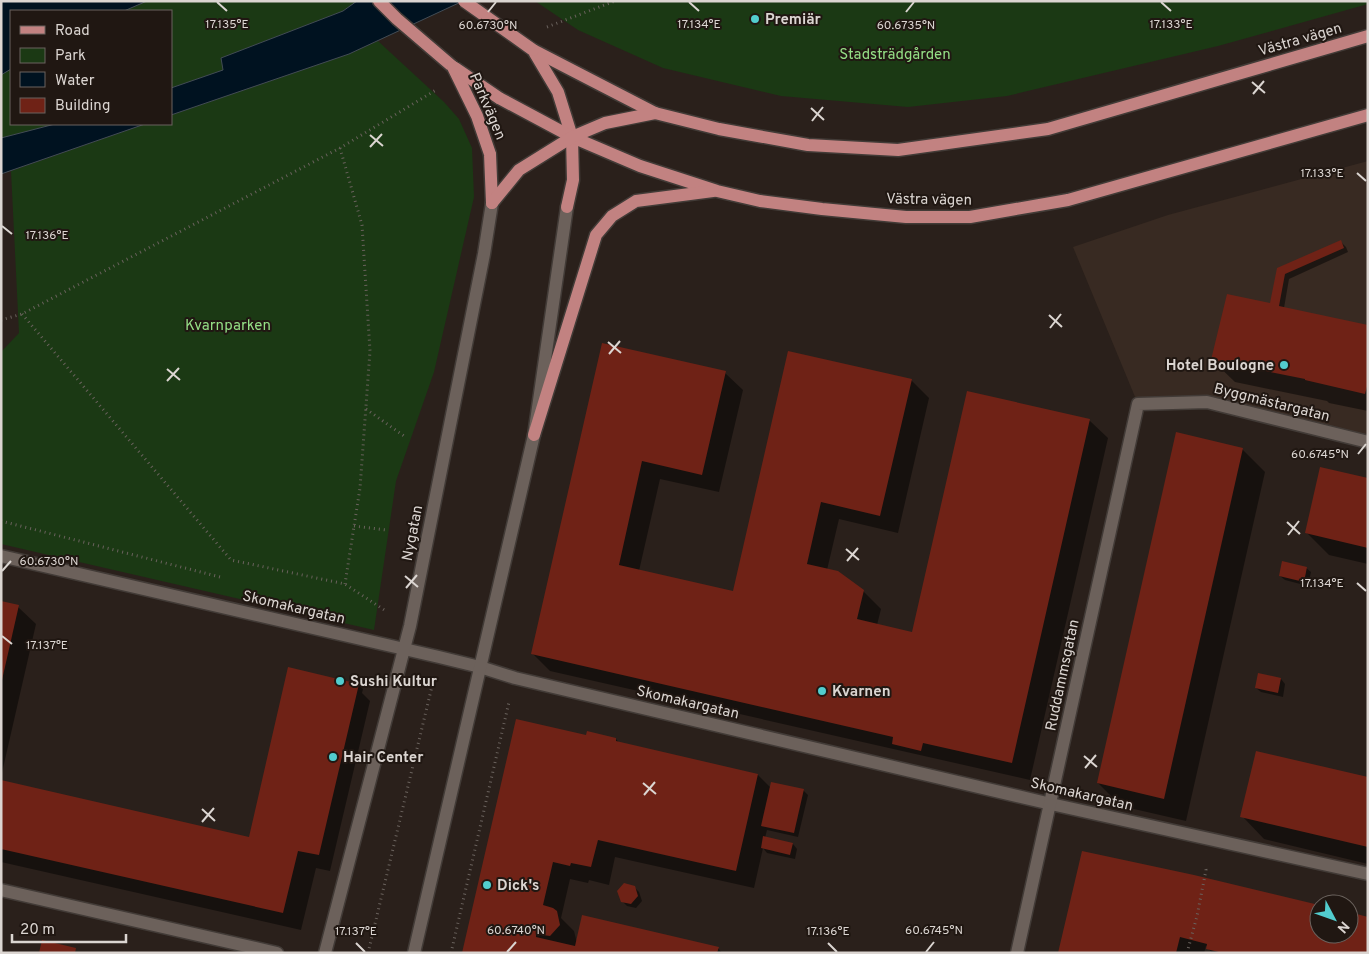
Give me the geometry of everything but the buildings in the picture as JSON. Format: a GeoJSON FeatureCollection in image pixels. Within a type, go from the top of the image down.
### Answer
{"type":"FeatureCollection","features":[{"type":"Feature","properties":{"kind":"main road"},"geometry":{"type":"LineString","coordinates":[[379,1],[453,67]]}},
{"type":"Feature","properties":{"kind":"main road"},"geometry":{"type":"LineString","coordinates":[[464,1],[533,50],[655,113]]}},
{"type":"Feature","properties":{"kind":"main road","name":"Västra vägen"},"geometry":{"type":"LineString","coordinates":[[655,113],[719,129],[808,145],[898,150],[1048,129],[1368,36]]}},
{"type":"Feature","properties":{"kind":"main road"},"geometry":{"type":"LineString","coordinates":[[533,50],[558,92],[572,137],[573,180],[568,207]]}},
{"type":"Feature","properties":{"kind":"main road","name":"Parkvägen"},"geometry":{"type":"LineString","coordinates":[[453,67],[499,98]]}},
{"type":"Feature","properties":{"kind":"main road","name":"Parkvägen"},"geometry":{"type":"LineString","coordinates":[[453,67],[477,116],[490,154],[492,203]]}},
{"type":"Feature","properties":{"kind":"main road","name":"Västra vägen"},"geometry":{"type":"LineString","coordinates":[[499,98],[572,137],[640,166],[717,191],[760,201],[906,217],[970,217],[1068,200],[1368,115]]}},
{"type":"Feature","properties":{"kind":"main road"},"geometry":{"type":"LineString","coordinates":[[492,203],[519,170],[572,137],[605,123],[655,113]]}},
{"type":"Feature","properties":{"kind":"main road"},"geometry":{"type":"LineString","coordinates":[[534,435],[596,235],[612,216],[636,201],[717,191]]}},
{"type":"Feature","properties":{"kind":"street","name":"Nygatan"},"geometry":{"type":"LineString","coordinates":[[325,953],[405,649],[482,264],[492,203]]}},
{"type":"Feature","properties":{"kind":"street"},"geometry":{"type":"LineString","coordinates":[[414,953],[534,435],[568,207]]}},
{"type":"Feature","properties":{"kind":"street","name":"Byggmästargatan"},"geometry":{"type":"LineString","coordinates":[[1138,404],[1208,402],[1368,442]]}},
{"type":"Feature","properties":{"kind":"street","name":"Ruddammsgatan"},"geometry":{"type":"LineString","coordinates":[[1017,953],[1138,404]]}},
{"type":"Feature","properties":{"kind":"street","name":"Skomakargatan"},"geometry":{"type":"LineString","coordinates":[[1,556],[439,657],[515,678],[1050,804],[1368,874]]}},
{"type":"Feature","properties":{"kind":"street"},"geometry":{"type":"LineString","coordinates":[[1,890],[277,953]]}},
{"type":"Feature","properties":{"kind":"path"},"geometry":{"type":"LineString","coordinates":[[539,30],[615,1]]}},
{"type":"Feature","properties":{"kind":"path"},"geometry":{"type":"LineString","coordinates":[[1,320],[22,314],[340,148],[441,87]]}},
{"type":"Feature","properties":{"kind":"path"},"geometry":{"type":"LineString","coordinates":[[340,148],[362,225],[370,351],[360,488],[345,584]]}},
{"type":"Feature","properties":{"kind":"path"},"geometry":{"type":"LineString","coordinates":[[22,314],[231,560],[345,584],[410,626]]}},
{"type":"Feature","properties":{"kind":"path"},"geometry":{"type":"LineString","coordinates":[[366,409],[404,436]]}},
{"type":"Feature","properties":{"kind":"path"},"geometry":{"type":"LineString","coordinates":[[1,521],[220,577]]}},
{"type":"Feature","properties":{"kind":"path"},"geometry":{"type":"LineString","coordinates":[[354,526],[386,530]]}},
{"type":"Feature","properties":{"kind":"path"},"geometry":{"type":"LineString","coordinates":[[368,953],[439,657]]}},
{"type":"Feature","properties":{"kind":"path"},"geometry":{"type":"LineString","coordinates":[[1187,953],[1206,870],[1196,836]]}},
{"type":"Feature","properties":{"kind":"shaded area"},"geometry":{"type":"Polygon","coordinates":[[[1368,161],[1368,443],[1207,402],[1138,404],[1073,247],[1168,215],[1368,161]]]}},
{"type":"Feature","properties":{"kind":"green space"},"geometry":{"type":"Polygon","coordinates":[[[147,1],[357,1],[343,11],[222,58],[224,70],[172,88],[172,10],[126,10],[147,1]]]}},
{"type":"Feature","properties":{"kind":"green space","name":"Stadsträdgården"},"geometry":{"type":"Polygon","coordinates":[[[535,1],[1368,1],[1368,4],[1218,46],[1007,96],[908,107],[781,96],[663,68],[578,30],[535,1]]]}},
{"type":"Feature","properties":{"kind":"green space","name":"Kvarnparken"},"geometry":{"type":"Polygon","coordinates":[[[378,41],[444,102],[459,119],[472,148],[474,197],[434,372],[396,481],[374,630],[1,544],[1,352],[19,333],[11,171],[142,125],[172,125],[172,115],[349,54],[378,41]]]}},
{"type":"Feature","properties":{"kind":"green space"},"geometry":{"type":"Polygon","coordinates":[[[10,70],[10,125],[51,125],[1,138],[1,75],[10,70]]]}},
{"type":"Feature","properties":{"kind":"water"},"geometry":{"type":"Polygon","coordinates":[[[1,1],[147,1],[126,10],[10,10],[10,70],[1,75],[1,1]]]}},
{"type":"Feature","properties":{"kind":"water"},"geometry":{"type":"Polygon","coordinates":[[[357,1],[463,1],[349,54],[172,115],[172,88],[223,70],[221,58],[343,11],[357,1]]]}},
{"type":"Feature","properties":{"kind":"water"},"geometry":{"type":"Polygon","coordinates":[[[51,125],[142,125],[1,174],[1,138],[51,125]]]}},
{"type":"Feature","properties":{"kind":"place","name":"Premiär"},"geometry":{"type":"Point","coordinates":[755,19]}},
{"type":"Feature","properties":{"kind":"place","name":"Hotel Boulogne"},"geometry":{"type":"Point","coordinates":[1284,365]}},
{"type":"Feature","properties":{"kind":"place","name":"Sushi Kultur"},"geometry":{"type":"Point","coordinates":[340,681]}},
{"type":"Feature","properties":{"kind":"place","name":"Kvarnen"},"geometry":{"type":"Point","coordinates":[822,691]}},
{"type":"Feature","properties":{"kind":"place","name":"Hair Center"},"geometry":{"type":"Point","coordinates":[333,757]}},
{"type":"Feature","properties":{"kind":"place","name":"Dick's"},"geometry":{"type":"Point","coordinates":[487,885]}}]}
